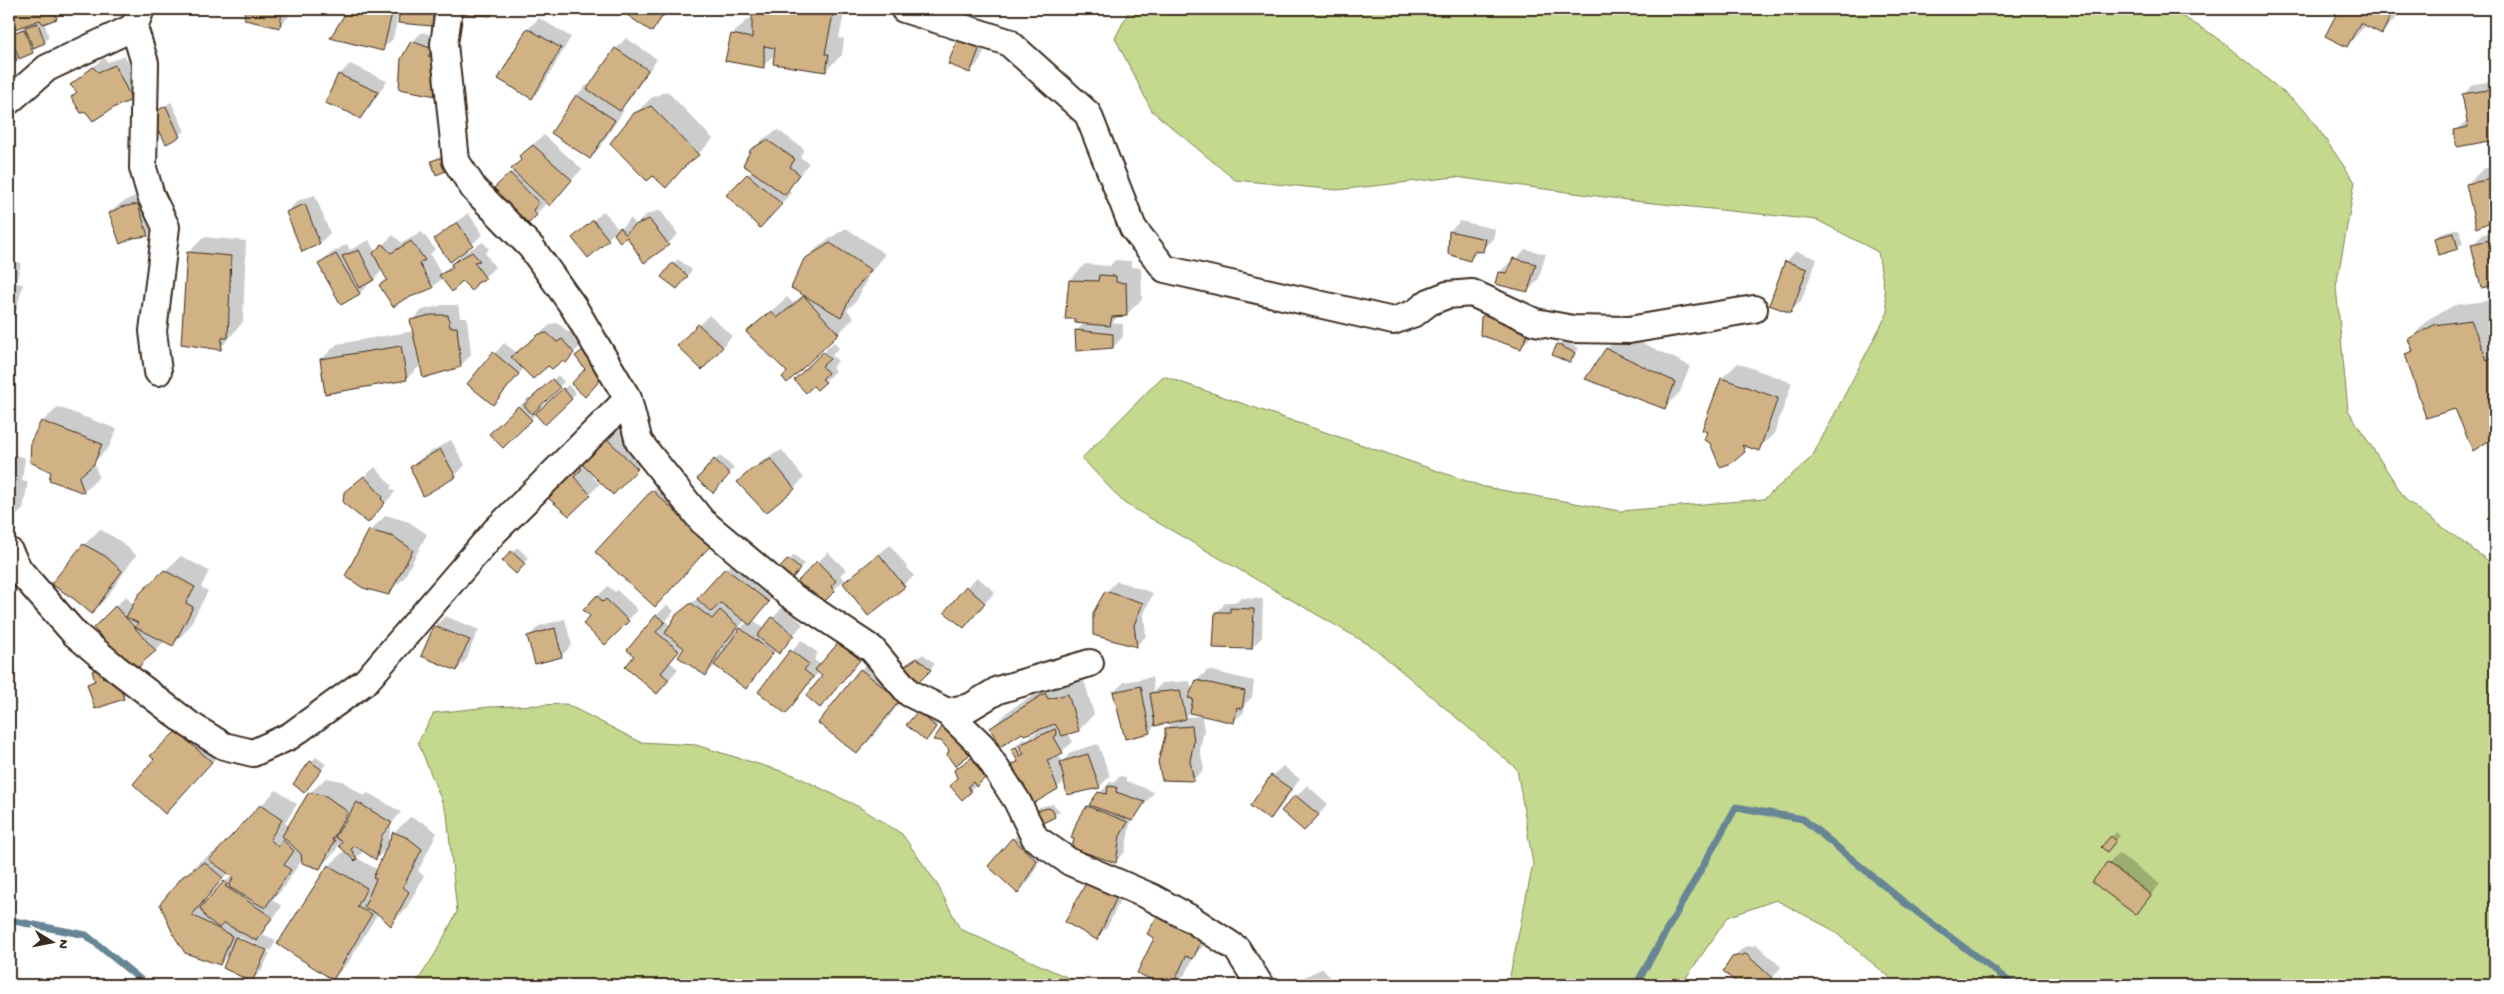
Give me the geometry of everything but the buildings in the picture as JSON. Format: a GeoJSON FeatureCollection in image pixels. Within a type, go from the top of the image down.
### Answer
{"type":"FeatureCollection","features":[{"type":"Feature","properties":{"kind":"street"},"geometry":{"type":"LineString","coordinates":[[448,9],[444,44],[456,161],[474,189],[531,247],[573,306],[628,399],[639,442],[702,521],[790,596],[872,649],[909,693],[947,712],[981,745],[1017,801],[1035,838],[1070,862],[1151,897],[1192,920],[1237,950],[1260,985]]}},
{"type":"Feature","properties":{"kind":"street"},"geometry":{"type":"LineString","coordinates":[[904,9],[1008,42],[1088,114],[1133,228],[1165,269],[1392,321],[1415,313],[1429,302],[1447,295],[1472,293],[1535,322],[1573,330],[1630,330],[1754,309]]}},
{"type":"Feature","properties":{"kind":"street"},"geometry":{"type":"LineString","coordinates":[[9,101],[47,68],[138,18],[145,63],[142,168],[151,196],[166,227],[153,331],[158,372]]}},
{"type":"Feature","properties":{"kind":"street"},"geometry":{"type":"LineString","coordinates":[[9,551],[19,570],[75,634],[190,725],[224,746],[253,753],[290,736],[366,681],[495,531],[628,399]]}},
{"type":"Feature","properties":{"kind":"street"},"geometry":{"type":"LineString","coordinates":[[947,712],[970,707],[998,690],[1090,663]]}},
{"type":"Feature","properties":{"kind":"green space"},"geometry":{"type":"Polygon","coordinates":[[[1130,9],[1563,9],[1638,13],[1660,9],[2170,9],[2215,36],[2305,110],[2355,182],[2336,287],[2348,410],[2406,500],[2495,566],[2495,985],[1899,985],[1831,929],[1776,900],[1728,917],[1681,985],[1508,985],[1533,864],[1517,769],[1373,647],[1124,503],[1082,458],[1163,376],[1484,487],[1620,511],[1764,499],[1812,457],[1888,312],[1878,252],[1817,220],[1634,201],[1455,177],[1337,190],[1235,180],[1152,111],[1115,38],[1130,9]]]}},
{"type":"Feature","properties":{"kind":"green space"},"geometry":{"type":"Polygon","coordinates":[[[566,704],[640,742],[696,745],[794,775],[859,807],[902,834],[937,884],[960,929],[1084,985],[415,985],[435,954],[457,912],[447,814],[418,742],[434,713],[489,707],[566,704]]]}},
{"type":"Feature","properties":{"kind":"waterway"},"geometry":{"type":"LineString","coordinates":[[1636,985],[1736,807],[1803,819],[1905,903],[2014,985]]}},
{"type":"Feature","properties":{"kind":"waterway"},"geometry":{"type":"LineString","coordinates":[[9,920],[86,935],[147,985]]}},
{"type":"Feature","properties":{"kind":"waterway"},"geometry":{"type":"LineString","coordinates":[[981,985],[991,983],[996,985]]}}]}
